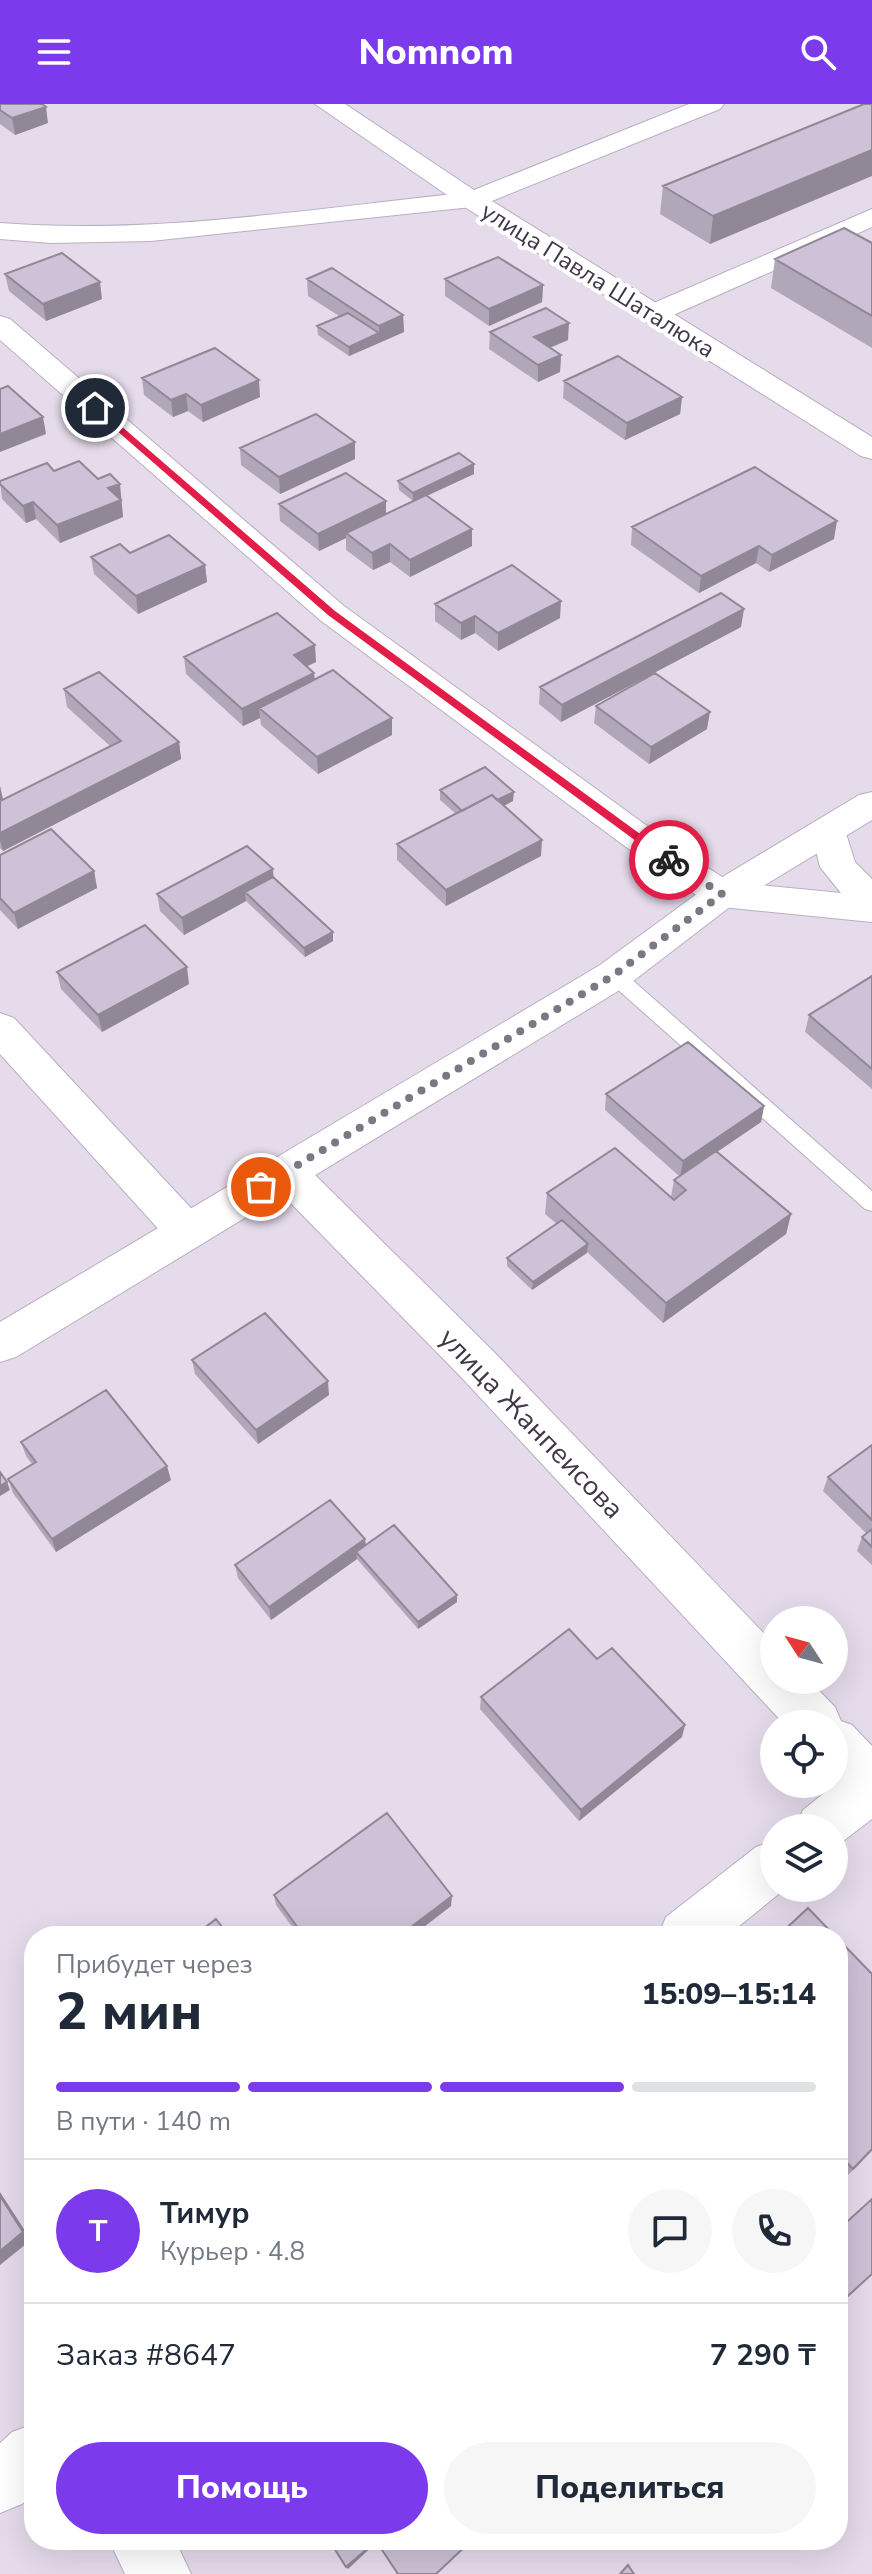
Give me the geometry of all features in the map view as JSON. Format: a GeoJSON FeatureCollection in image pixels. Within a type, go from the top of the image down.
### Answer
{"type":"FeatureCollection","features":[{"type":"Feature","properties":{"kind":"street","name":"улица Павла Шаталюка"},"geometry":{"type":"LineString","coordinates":[[328,104],[472,200],[872,450]]}},
{"type":"Feature","properties":{"kind":"street"},"geometry":{"type":"LineString","coordinates":[[0,231],[51,235],[151,233],[472,200],[711,104]]}},
{"type":"Feature","properties":{"kind":"street"},"geometry":{"type":"LineString","coordinates":[[652,314],[849,239],[872,217]]}},
{"type":"Feature","properties":{"kind":"street"},"geometry":{"type":"LineString","coordinates":[[13,258],[51,235]]}},
{"type":"Feature","properties":{"kind":"street"},"geometry":{"type":"LineString","coordinates":[[0,325],[332,613],[670,861],[722,894],[872,909]]}},
{"type":"Feature","properties":{"kind":"street"},"geometry":{"type":"LineString","coordinates":[[0,1344],[614,975],[722,894],[872,804]]}},
{"type":"Feature","properties":{"kind":"street"},"geometry":{"type":"LineString","coordinates":[[829,830],[838,867],[872,902]]}},
{"type":"Feature","properties":{"kind":"street"},"geometry":{"type":"LineString","coordinates":[[0,1028],[187,1232]]}},
{"type":"Feature","properties":{"kind":"street","name":"улица Жанпеисова"},"geometry":{"type":"LineString","coordinates":[[286,1172],[477,1364],[760,1663]]}},
{"type":"Feature","properties":{"kind":"street","name":"улица Жанпеисова"},"geometry":{"type":"LineString","coordinates":[[789,1694],[804,1710]]}},
{"type":"Feature","properties":{"kind":"street"},"geometry":{"type":"LineString","coordinates":[[838,1814],[872,1785],[848,1758]]}},
{"type":"Feature","properties":{"kind":"street"},"geometry":{"type":"LineString","coordinates":[[698,1926],[760,1876]]}},
{"type":"Feature","properties":{"kind":"street"},"geometry":{"type":"LineString","coordinates":[[0,2482],[24,2462]]}},
{"type":"Feature","properties":{"kind":"street"},"geometry":{"type":"LineString","coordinates":[[146,2550],[160,2574]]}},
{"type":"Feature","properties":{"kind":"lane"},"geometry":{"type":"LineString","coordinates":[[614,975],[872,1203]]}},
{"type":"Feature","properties":{"kind":"shaded area"},"geometry":{"type":"Polygon","coordinates":[[[0,104],[872,104],[872,2574],[0,2574],[0,104]]]}},
{"type":"Feature","properties":{"kind":"building"},"geometry":{"type":"Polygon","coordinates":[[[0,104],[42,104],[46,107],[12,118],[0,110],[0,104]]]}},
{"type":"Feature","properties":{"kind":"building"},"geometry":{"type":"Polygon","coordinates":[[[864,104],[872,104],[872,150],[713,216],[663,186],[864,104]]]}},
{"type":"Feature","properties":{"kind":"building"},"geometry":{"type":"Polygon","coordinates":[[[844,228],[872,243],[872,316],[775,259],[844,228]]]}},
{"type":"Feature","properties":{"kind":"building"},"geometry":{"type":"Polygon","coordinates":[[[62,253],[100,282],[43,304],[5,274],[62,253]]]}},
{"type":"Feature","properties":{"kind":"building"},"geometry":{"type":"Polygon","coordinates":[[[498,257],[543,285],[489,309],[445,279],[498,257]]]}},
{"type":"Feature","properties":{"kind":"building"},"geometry":{"type":"Polygon","coordinates":[[[332,268],[403,315],[379,326],[307,279],[332,268]]]}},
{"type":"Feature","properties":{"kind":"building"},"geometry":{"type":"Polygon","coordinates":[[[546,308],[569,323],[534,337],[561,355],[538,365],[490,332],[546,308]]]}},
{"type":"Feature","properties":{"kind":"building"},"geometry":{"type":"Polygon","coordinates":[[[348,313],[379,333],[349,347],[317,326],[348,313]]]}},
{"type":"Feature","properties":{"kind":"building"},"geometry":{"type":"Polygon","coordinates":[[[215,348],[259,380],[201,405],[186,394],[171,400],[142,378],[215,348]]]}},
{"type":"Feature","properties":{"kind":"building"},"geometry":{"type":"Polygon","coordinates":[[[618,356],[682,397],[627,423],[564,381],[618,356]]]}},
{"type":"Feature","properties":{"kind":"building"},"geometry":{"type":"Polygon","coordinates":[[[8,386],[43,417],[0,434],[0,389],[8,386]]]}},
{"type":"Feature","properties":{"kind":"building"},"geometry":{"type":"Polygon","coordinates":[[[316,414],[355,442],[279,477],[240,448],[316,414]]]}},
{"type":"Feature","properties":{"kind":"building"},"geometry":{"type":"Polygon","coordinates":[[[459,453],[474,464],[413,493],[398,481],[459,453]]]}},
{"type":"Feature","properties":{"kind":"building"},"geometry":{"type":"Polygon","coordinates":[[[79,461],[98,479],[110,474],[120,484],[108,488],[121,500],[57,525],[33,502],[23,506],[0,484],[0,481],[47,463],[54,471],[79,461]]]}},
{"type":"Feature","properties":{"kind":"building"},"geometry":{"type":"Polygon","coordinates":[[[755,467],[837,521],[772,555],[759,546],[701,576],[632,527],[755,467]]]}},
{"type":"Feature","properties":{"kind":"building"},"geometry":{"type":"Polygon","coordinates":[[[346,473],[386,501],[318,534],[279,504],[346,473]]]}},
{"type":"Feature","properties":{"kind":"building"},"geometry":{"type":"Polygon","coordinates":[[[426,495],[472,529],[410,560],[390,544],[372,553],[346,533],[426,495]]]}},
{"type":"Feature","properties":{"kind":"building"},"geometry":{"type":"Polygon","coordinates":[[[169,535],[205,565],[136,596],[91,557],[120,544],[130,553],[169,535]]]}},
{"type":"Feature","properties":{"kind":"building"},"geometry":{"type":"Polygon","coordinates":[[[512,565],[561,601],[498,633],[475,616],[461,623],[435,604],[512,565]]]}},
{"type":"Feature","properties":{"kind":"building"},"geometry":{"type":"Polygon","coordinates":[[[721,593],[744,609],[562,705],[540,687],[721,593]]]}},
{"type":"Feature","properties":{"kind":"building"},"geometry":{"type":"Polygon","coordinates":[[[277,613],[315,645],[294,655],[314,673],[242,709],[184,657],[277,613]]]}},
{"type":"Feature","properties":{"kind":"building"},"geometry":{"type":"Polygon","coordinates":[[[333,670],[392,718],[317,757],[259,708],[333,670]]]}},
{"type":"Feature","properties":{"kind":"building"},"geometry":{"type":"Polygon","coordinates":[[[99,672],[179,742],[0,833],[0,801],[121,741],[64,689],[99,672]]]}},
{"type":"Feature","properties":{"kind":"building"},"geometry":{"type":"Polygon","coordinates":[[[655,673],[710,712],[651,747],[596,706],[655,673]]]}},
{"type":"Feature","properties":{"kind":"building"},"geometry":{"type":"Polygon","coordinates":[[[485,767],[514,792],[497,800],[492,795],[462,811],[440,790],[485,767]]]}},
{"type":"Feature","properties":{"kind":"building"},"geometry":{"type":"Polygon","coordinates":[[[492,795],[542,840],[446,890],[397,844],[492,795]]]}},
{"type":"Feature","properties":{"kind":"building"},"geometry":{"type":"Polygon","coordinates":[[[51,829],[94,871],[14,913],[0,898],[0,855],[51,829]]]}},
{"type":"Feature","properties":{"kind":"building"},"geometry":{"type":"Polygon","coordinates":[[[247,846],[273,869],[182,918],[157,894],[247,846]]]}},
{"type":"Feature","properties":{"kind":"building"},"geometry":{"type":"Polygon","coordinates":[[[273,877],[333,932],[304,948],[245,892],[273,877]]]}},
{"type":"Feature","properties":{"kind":"building"},"geometry":{"type":"Polygon","coordinates":[[[145,925],[187,967],[98,1015],[57,972],[145,925]]]}},
{"type":"Feature","properties":{"kind":"building"},"geometry":{"type":"Polygon","coordinates":[[[872,976],[872,1069],[809,1015],[872,976]]]}},
{"type":"Feature","properties":{"kind":"building"},"geometry":{"type":"Polygon","coordinates":[[[688,1042],[764,1106],[683,1161],[606,1094],[688,1042]]]}},
{"type":"Feature","properties":{"kind":"building"},"geometry":{"type":"Polygon","coordinates":[[[615,1148],[674,1200],[686,1190],[674,1180],[716,1151],[791,1214],[666,1303],[547,1193],[615,1148]]]}},
{"type":"Feature","properties":{"kind":"building"},"geometry":{"type":"Polygon","coordinates":[[[562,1220],[588,1244],[533,1282],[507,1258],[562,1220]]]}},
{"type":"Feature","properties":{"kind":"building"},"geometry":{"type":"Polygon","coordinates":[[[265,1313],[328,1381],[256,1430],[192,1360],[265,1313]]]}},
{"type":"Feature","properties":{"kind":"building"},"geometry":{"type":"Polygon","coordinates":[[[106,1390],[167,1466],[52,1539],[8,1479],[36,1462],[21,1442],[106,1390]]]}},
{"type":"Feature","properties":{"kind":"building"},"geometry":{"type":"Polygon","coordinates":[[[872,1445],[872,1520],[828,1477],[872,1445]]]}},
{"type":"Feature","properties":{"kind":"building"},"geometry":{"type":"Polygon","coordinates":[[[0,1472],[7,1482],[0,1486],[0,1472]]]}},
{"type":"Feature","properties":{"kind":"building"},"geometry":{"type":"Polygon","coordinates":[[[330,1500],[365,1539],[269,1607],[235,1565],[330,1500]]]}},
{"type":"Feature","properties":{"kind":"building"},"geometry":{"type":"Polygon","coordinates":[[[394,1525],[457,1595],[418,1622],[356,1552],[394,1525]]]}},
{"type":"Feature","properties":{"kind":"building"},"geometry":{"type":"Polygon","coordinates":[[[872,1529],[872,1547],[862,1537],[872,1529]]]}},
{"type":"Feature","properties":{"kind":"building"},"geometry":{"type":"Polygon","coordinates":[[[569,1629],[597,1659],[612,1648],[685,1725],[581,1810],[481,1697],[569,1629]]]}},
{"type":"Feature","properties":{"kind":"building"},"geometry":{"type":"Polygon","coordinates":[[[387,1813],[452,1896],[412,1926],[297,1926],[274,1895],[387,1813]]]}},
{"type":"Feature","properties":{"kind":"building"},"geometry":{"type":"Polygon","coordinates":[[[808,1908],[825,1926],[789,1926],[808,1908]]]}},
{"type":"Feature","properties":{"kind":"building"},"geometry":{"type":"Polygon","coordinates":[[[216,1919],[221,1926],[207,1926],[216,1919]]]}},
{"type":"Feature","properties":{"kind":"building"},"geometry":{"type":"Polygon","coordinates":[[[848,1949],[872,1974],[872,2149],[853,2169],[848,2164],[848,1949]]]}},
{"type":"Feature","properties":{"kind":"building"},"geometry":{"type":"Polygon","coordinates":[[[0,2196],[23,2232],[0,2251],[0,2196]]]}},
{"type":"Feature","properties":{"kind":"building"},"geometry":{"type":"Polygon","coordinates":[[[872,2199],[872,2274],[848,2296],[848,2221],[872,2199]]]}},
{"type":"Feature","properties":{"kind":"building"},"geometry":{"type":"Polygon","coordinates":[[[335,2550],[366,2550],[346,2567],[335,2550]]]}},
{"type":"Feature","properties":{"kind":"building"},"geometry":{"type":"Polygon","coordinates":[[[382,2550],[461,2550],[436,2574],[398,2574],[382,2550]]]}},
{"type":"Feature","properties":{"kind":"building"},"geometry":{"type":"Polygon","coordinates":[[[628,2565],[634,2574],[620,2574],[628,2565]]]}},
{"type":"Feature","properties":{"kind":"way so far"},"geometry":{"type":"LineString","coordinates":[[261,1187],[614,975],[722,894],[669,860]]}},
{"type":"Feature","properties":{"kind":"route"},"geometry":{"type":"LineString","coordinates":[[95,408],[332,613],[669,860]]}}]}
